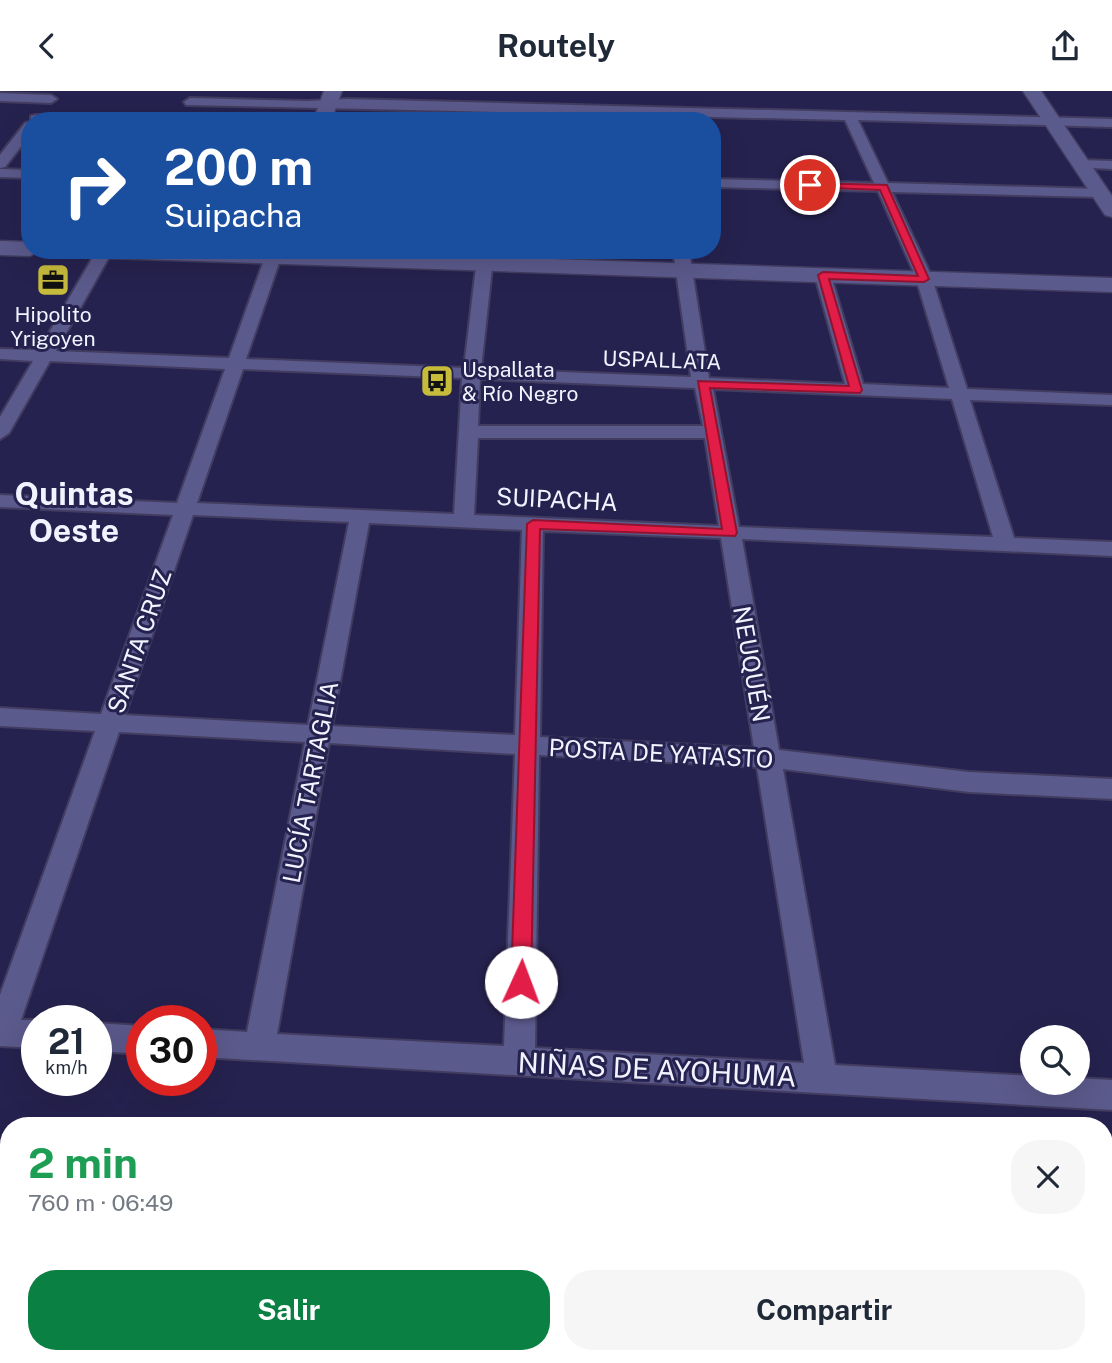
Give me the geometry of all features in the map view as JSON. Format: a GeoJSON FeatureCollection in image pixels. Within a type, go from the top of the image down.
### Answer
{"type":"FeatureCollection","features":[{"type":"Feature","properties":{"kind":"main road"},"geometry":{"type":"LineString","coordinates":[[1032,91],[1112,211]]}},
{"type":"Feature","properties":{"kind":"main road"},"geometry":{"type":"LineString","coordinates":[[0,248],[21,249]]}},
{"type":"Feature","properties":{"kind":"main road"},"geometry":{"type":"LineString","coordinates":[[616,259],[682,260],[823,275],[1112,285]]}},
{"type":"Feature","properties":{"kind":"street"},"geometry":{"type":"LineString","coordinates":[[499,112],[501,91]]}},
{"type":"Feature","properties":{"kind":"street"},"geometry":{"type":"LineString","coordinates":[[0,97],[54,95]]}},
{"type":"Feature","properties":{"kind":"street"},"geometry":{"type":"LineString","coordinates":[[41,112],[54,95]]}},
{"type":"Feature","properties":{"kind":"street"},"geometry":{"type":"LineString","coordinates":[[190,101],[659,111],[782,108],[850,116],[1112,123]]}},
{"type":"Feature","properties":{"kind":"street"},"geometry":{"type":"LineString","coordinates":[[850,116],[924,279],[1006,545]]}},
{"type":"Feature","properties":{"kind":"street"},"geometry":{"type":"LineString","coordinates":[[0,164],[21,137]]}},
{"type":"Feature","properties":{"kind":"street"},"geometry":{"type":"LineString","coordinates":[[1080,164],[1112,165]]}},
{"type":"Feature","properties":{"kind":"street"},"geometry":{"type":"LineString","coordinates":[[0,173],[21,174]]}},
{"type":"Feature","properties":{"kind":"street"},"geometry":{"type":"LineString","coordinates":[[721,183],[1100,193]]}},
{"type":"Feature","properties":{"kind":"street"},"geometry":{"type":"LineString","coordinates":[[0,433],[100,259]]}},
{"type":"Feature","properties":{"kind":"street","name":"SANTA CRUZ"},"geometry":{"type":"LineString","coordinates":[[1,1032],[272,259]]}},
{"type":"Feature","properties":{"kind":"street"},"geometry":{"type":"LineString","coordinates":[[464,521],[472,375],[485,259]]}},
{"type":"Feature","properties":{"kind":"street","name":"NEUQUÉN"},"geometry":{"type":"LineString","coordinates":[[682,260],[698,373],[713,432],[822,1078]]}},
{"type":"Feature","properties":{"kind":"street"},"geometry":{"type":"LineString","coordinates":[[823,275],[856,390]]}},
{"type":"Feature","properties":{"kind":"street","name":"USPALLATA"},"geometry":{"type":"LineString","coordinates":[[0,355],[1112,400]]}},
{"type":"Feature","properties":{"kind":"street"},"geometry":{"type":"LineString","coordinates":[[469,432],[713,432]]}},
{"type":"Feature","properties":{"kind":"street","name":"SUIPACHA"},"geometry":{"type":"LineString","coordinates":[[0,501],[1112,549]]}},
{"type":"Feature","properties":{"kind":"street","name":"LUCÍA TARTAGLIA"},"geometry":{"type":"LineString","coordinates":[[259,1047],[360,517]]}},
{"type":"Feature","properties":{"kind":"street"},"geometry":{"type":"LineString","coordinates":[[519,1061],[533,524]]}},
{"type":"Feature","properties":{"kind":"street","name":"POSTA DE YATASTO"},"geometry":{"type":"LineString","coordinates":[[0,717],[768,758],[969,782],[1112,789]]}},
{"type":"Feature","properties":{"kind":"street"},"geometry":{"type":"LineString","coordinates":[[1,1032],[21,1033]]}},
{"type":"Feature","properties":{"kind":"street","name":"NIÑAS DE AYOHUMA"},"geometry":{"type":"LineString","coordinates":[[217,1044],[1112,1095]]}},
{"type":"Feature","properties":{"kind":"place","name":"Hipolito Yrigoyen"},"geometry":{"type":"Point","coordinates":[53,280]}},
{"type":"Feature","properties":{"kind":"place","name":"Uspallata & Río Negro"},"geometry":{"type":"Point","coordinates":[437,381]}},
{"type":"Feature","properties":{"kind":"district","name":"Quintas Oeste"},"geometry":{"type":"Point","coordinates":[74,512]}},
{"type":"Feature","properties":{"kind":"route"},"geometry":{"type":"LineString","coordinates":[[521,982],[533,524],[730,533],[707,396],[702,384],[856,390],[823,275],[924,279],[883,187],[810,185]]}}]}
